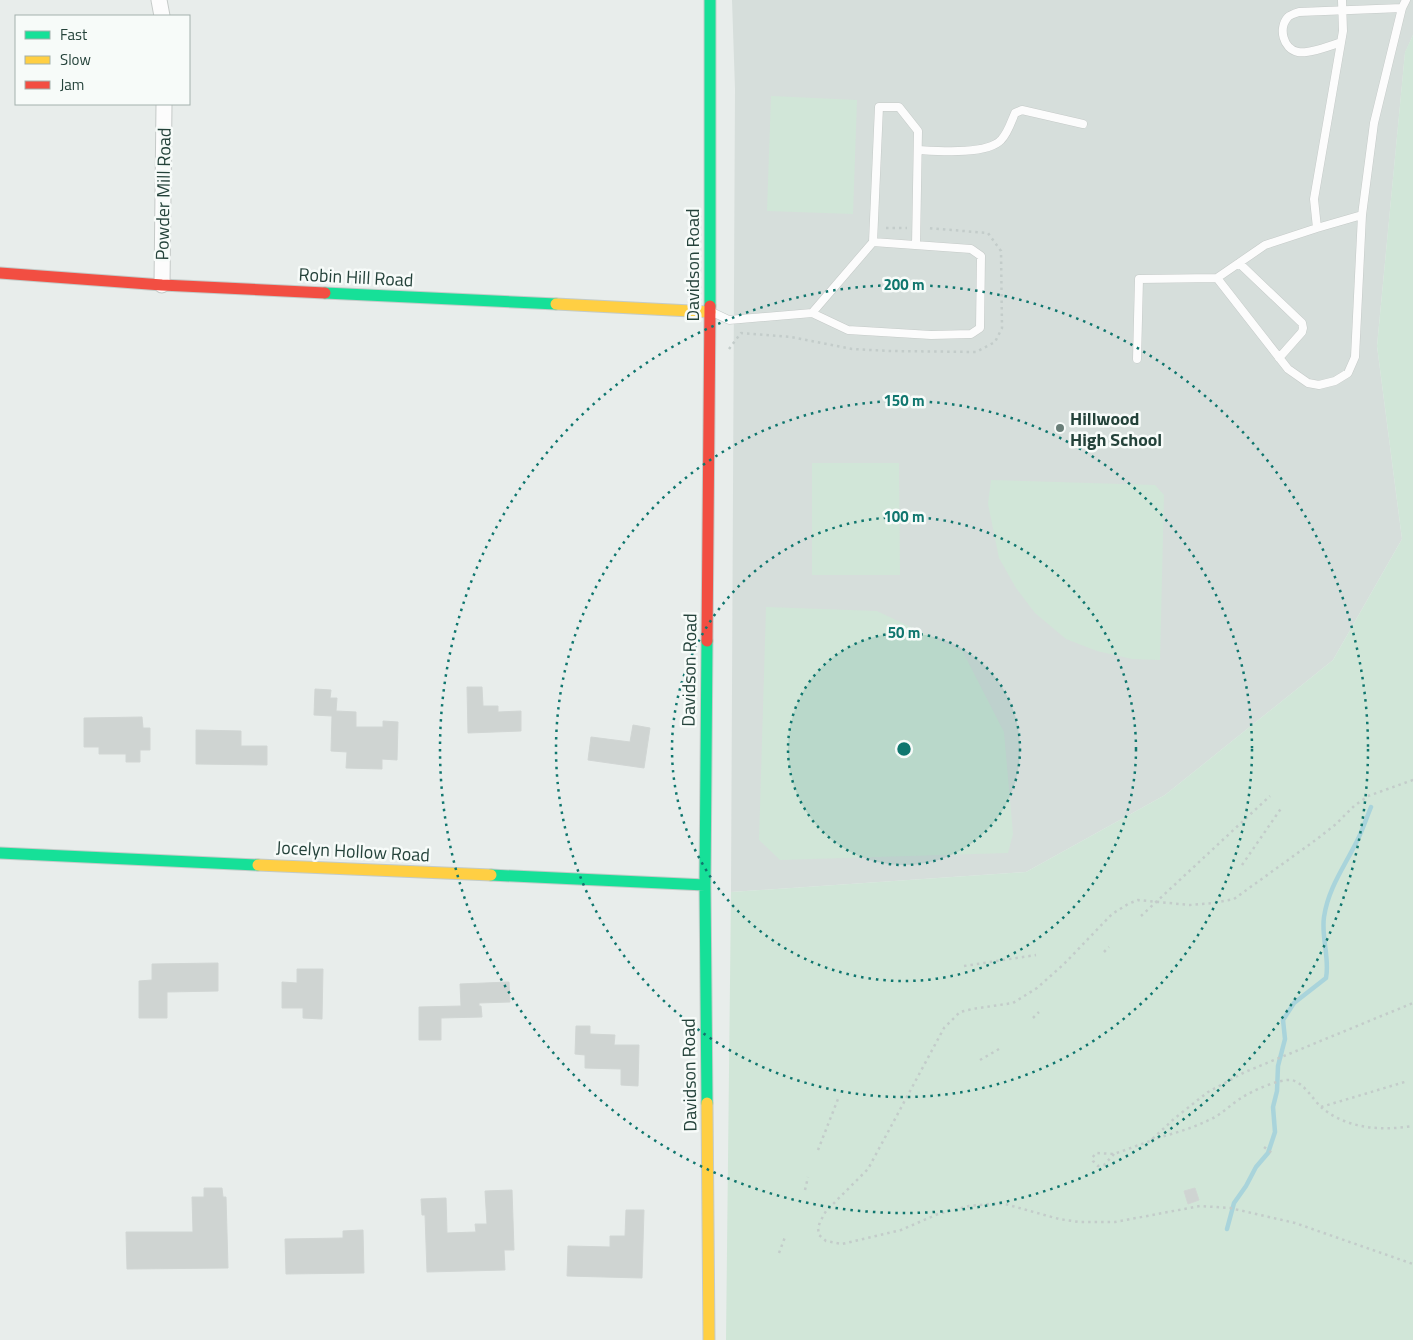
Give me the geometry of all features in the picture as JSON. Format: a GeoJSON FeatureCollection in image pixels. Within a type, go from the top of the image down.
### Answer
{"type":"FeatureCollection","features":[{"type":"Feature","properties":{"kind":"street"},"geometry":{"type":"LineString","coordinates":[[159,0],[162,15]]}},
{"type":"Feature","properties":{"kind":"street","name":"Davidson Road"},"geometry":{"type":"LineString","coordinates":[[709,1340],[705,885],[710,312],[710,0]]}},
{"type":"Feature","properties":{"kind":"street","name":"Powder Mill Road"},"geometry":{"type":"LineString","coordinates":[[162,285],[164,105]]}},
{"type":"Feature","properties":{"kind":"street","name":"Robin Hill Road"},"geometry":{"type":"LineString","coordinates":[[0,273],[162,285],[710,312]]}},
{"type":"Feature","properties":{"kind":"street","name":"Jocelyn Hollow Road"},"geometry":{"type":"LineString","coordinates":[[0,852],[705,885]]}},
{"type":"Feature","properties":{"kind":"lane"},"geometry":{"type":"LineString","coordinates":[[1317,228],[1314,199],[1343,32],[1342,0]]}},
{"type":"Feature","properties":{"kind":"lane"},"geometry":{"type":"LineString","coordinates":[[1217,278],[1288,369],[1308,383],[1319,385],[1335,381],[1348,373],[1355,357],[1362,215],[1374,123],[1402,8],[1406,0]]}},
{"type":"Feature","properties":{"kind":"lane"},"geometry":{"type":"LineString","coordinates":[[1341,42],[1299,52],[1288,48],[1283,37],[1284,27],[1288,17],[1299,12],[1402,8]]}},
{"type":"Feature","properties":{"kind":"lane"},"geometry":{"type":"LineString","coordinates":[[812,313],[874,242],[879,107],[899,107],[918,131],[916,245]]}},
{"type":"Feature","properties":{"kind":"lane"},"geometry":{"type":"LineString","coordinates":[[918,150],[956,151],[980,149],[993,145],[1000,142],[1015,113],[1022,110],[1083,124]]}},
{"type":"Feature","properties":{"kind":"lane"},"geometry":{"type":"LineString","coordinates":[[1138,359],[1139,279],[1217,278],[1265,245],[1362,215]]}},
{"type":"Feature","properties":{"kind":"lane"},"geometry":{"type":"LineString","coordinates":[[710,312],[729,320],[812,313],[848,330],[931,335],[971,334],[980,328],[981,256],[971,249],[874,242]]}},
{"type":"Feature","properties":{"kind":"lane"},"geometry":{"type":"LineString","coordinates":[[1240,262],[1302,323],[1302,332],[1279,358]]}},
{"type":"Feature","properties":{"kind":"path"},"geometry":{"type":"LineString","coordinates":[[886,228],[908,228]]}},
{"type":"Feature","properties":{"kind":"path"},"geometry":{"type":"LineString","coordinates":[[729,348],[741,333],[791,337],[852,349],[890,351],[976,352],[995,342],[1002,328],[1001,251],[988,233],[925,228]]}},
{"type":"Feature","properties":{"kind":"path"},"geometry":{"type":"LineString","coordinates":[[1413,780],[1368,796],[1317,839],[1234,899],[1190,905],[1138,900],[1128,904],[1112,914],[1064,964],[1037,988],[1013,1003],[960,1012],[944,1028],[868,1168],[826,1211],[818,1228],[820,1235],[826,1241],[842,1244],[901,1230],[938,1214],[969,1206],[1005,1204],[1059,1220],[1079,1222],[1115,1222],[1200,1206],[1232,1209],[1295,1223],[1413,1264]]}},
{"type":"Feature","properties":{"kind":"path"},"geometry":{"type":"LineString","coordinates":[[1141,916],[1270,796]]}},
{"type":"Feature","properties":{"kind":"path"},"geometry":{"type":"LineString","coordinates":[[1242,865],[1282,807]]}},
{"type":"Feature","properties":{"kind":"path"},"geometry":{"type":"LineString","coordinates":[[1104,952],[1109,948]]}},
{"type":"Feature","properties":{"kind":"path"},"geometry":{"type":"LineString","coordinates":[[964,966],[1036,955]]}},
{"type":"Feature","properties":{"kind":"path"},"geometry":{"type":"LineString","coordinates":[[1150,1141],[1208,1092],[1245,1072],[1413,1003]]}},
{"type":"Feature","properties":{"kind":"path"},"geometry":{"type":"LineString","coordinates":[[1033,1018],[1039,1012]]}},
{"type":"Feature","properties":{"kind":"path"},"geometry":{"type":"LineString","coordinates":[[980,1060],[999,1048]]}},
{"type":"Feature","properties":{"kind":"path"},"geometry":{"type":"LineString","coordinates":[[1114,1154],[1104,1165],[1098,1166],[1092,1158],[1096,1152],[1114,1154],[1210,1120],[1227,1110],[1240,1098],[1279,1081],[1289,1080],[1296,1081],[1322,1107],[1335,1116],[1376,1129],[1413,1126]]}},
{"type":"Feature","properties":{"kind":"path"},"geometry":{"type":"LineString","coordinates":[[1322,1107],[1408,1081]]}},
{"type":"Feature","properties":{"kind":"path"},"geometry":{"type":"LineString","coordinates":[[818,1150],[838,1098]]}},
{"type":"Feature","properties":{"kind":"path"},"geometry":{"type":"LineString","coordinates":[[1264,1147],[1272,1153]]}},
{"type":"Feature","properties":{"kind":"path"},"geometry":{"type":"LineString","coordinates":[[805,1190],[808,1177]]}},
{"type":"Feature","properties":{"kind":"path"},"geometry":{"type":"LineString","coordinates":[[779,1253],[785,1237]]}},
{"type":"Feature","properties":{"kind":"shaded area","name":"Hillwood High School"},"geometry":{"type":"Polygon","coordinates":[[[732,0],[1413,0],[1413,35],[1405,53],[1377,346],[1402,539],[1333,660],[1165,795],[1026,872],[731,892],[735,89],[732,0]]]}},
{"type":"Feature","properties":{"kind":"green space"},"geometry":{"type":"Polygon","coordinates":[[[1413,35],[1413,1340],[726,1340],[731,892],[1026,872],[1165,795],[1333,660],[1402,539],[1377,346],[1405,52],[1413,35]]]}},
{"type":"Feature","properties":{"kind":"green space"},"geometry":{"type":"Polygon","coordinates":[[[771,96],[857,100],[853,214],[767,211],[771,96]]]}},
{"type":"Feature","properties":{"kind":"green space"},"geometry":{"type":"Polygon","coordinates":[[[812,463],[899,463],[900,575],[812,575],[812,463]]]}},
{"type":"Feature","properties":{"kind":"green space"},"geometry":{"type":"Polygon","coordinates":[[[991,480],[1155,485],[1164,495],[1160,660],[1132,659],[1097,651],[1066,639],[1035,613],[1016,588],[999,558],[988,504],[991,480]]]}},
{"type":"Feature","properties":{"kind":"green space"},"geometry":{"type":"Polygon","coordinates":[[[766,607],[877,611],[963,652],[1004,732],[1013,834],[1008,853],[780,860],[759,840],[766,607]]]}},
{"type":"Feature","properties":{"kind":"building"},"geometry":{"type":"Polygon","coordinates":[[[467,687],[482,687],[483,706],[498,706],[498,712],[521,711],[521,731],[468,733],[467,687]]]}},
{"type":"Feature","properties":{"kind":"building"},"geometry":{"type":"Polygon","coordinates":[[[315,689],[331,690],[330,698],[337,698],[336,711],[356,712],[356,727],[383,727],[383,721],[398,722],[397,760],[382,759],[382,769],[346,768],[347,752],[331,751],[332,716],[314,715],[315,689]]]}},
{"type":"Feature","properties":{"kind":"building"},"geometry":{"type":"Polygon","coordinates":[[[142,717],[143,728],[150,728],[150,750],[140,750],[140,762],[126,762],[126,754],[99,754],[99,747],[84,747],[84,718],[142,717]]]}},
{"type":"Feature","properties":{"kind":"building"},"geometry":{"type":"Polygon","coordinates":[[[633,725],[650,728],[644,768],[588,760],[591,737],[630,742],[633,725]]]}},
{"type":"Feature","properties":{"kind":"building"},"geometry":{"type":"Polygon","coordinates":[[[196,730],[241,731],[241,746],[267,746],[267,765],[196,764],[196,730]]]}},
{"type":"Feature","properties":{"kind":"building"},"geometry":{"type":"Polygon","coordinates":[[[218,963],[218,991],[167,992],[167,1018],[139,1018],[139,981],[152,980],[152,964],[218,963]]]}},
{"type":"Feature","properties":{"kind":"building"},"geometry":{"type":"Polygon","coordinates":[[[297,969],[323,969],[322,1019],[303,1018],[303,1008],[282,1008],[282,982],[297,983],[297,969]]]}},
{"type":"Feature","properties":{"kind":"building"},"geometry":{"type":"Polygon","coordinates":[[[509,982],[510,1002],[479,1003],[482,1017],[441,1018],[441,1040],[419,1040],[419,1007],[461,1006],[460,984],[509,982]]]}},
{"type":"Feature","properties":{"kind":"building"},"geometry":{"type":"Polygon","coordinates":[[[576,1026],[590,1026],[590,1034],[615,1035],[614,1045],[639,1045],[638,1086],[621,1085],[621,1069],[585,1068],[585,1055],[575,1054],[576,1026]]]}},
{"type":"Feature","properties":{"kind":"building"},"geometry":{"type":"Polygon","coordinates":[[[204,1188],[222,1188],[223,1197],[226,1197],[228,1268],[127,1269],[126,1232],[193,1232],[192,1197],[204,1197],[204,1188]]]}},
{"type":"Feature","properties":{"kind":"building"},"geometry":{"type":"Polygon","coordinates":[[[1195,1188],[1199,1200],[1188,1204],[1184,1191],[1195,1188]]]}},
{"type":"Feature","properties":{"kind":"building"},"geometry":{"type":"Polygon","coordinates":[[[512,1190],[514,1250],[504,1250],[505,1270],[427,1272],[425,1215],[422,1215],[421,1199],[446,1198],[447,1233],[476,1232],[475,1224],[487,1224],[485,1191],[512,1190]]]}},
{"type":"Feature","properties":{"kind":"building"},"geometry":{"type":"Polygon","coordinates":[[[626,1210],[644,1210],[642,1278],[567,1276],[568,1246],[610,1247],[610,1236],[625,1236],[626,1210]]]}},
{"type":"Feature","properties":{"kind":"building"},"geometry":{"type":"Polygon","coordinates":[[[363,1230],[364,1273],[286,1274],[285,1239],[343,1238],[343,1231],[363,1230]]]}},
{"type":"Feature","properties":{"kind":"waterway"},"geometry":{"type":"LineString","coordinates":[[1227,1229],[1234,1203],[1256,1167],[1268,1153],[1275,1132],[1273,1107],[1277,1091],[1278,1066],[1285,1039],[1283,1020],[1294,1003],[1326,978],[1327,963],[1323,925],[1326,907],[1337,878],[1358,839],[1371,807]]}},
{"type":"Feature","properties":{"kind":"traffic: fast"},"geometry":{"type":"LineString","coordinates":[[710,0],[710,306]]}},
{"type":"Feature","properties":{"kind":"traffic: fast"},"geometry":{"type":"LineString","coordinates":[[325,293],[556,304]]}},
{"type":"Feature","properties":{"kind":"traffic: fast"},"geometry":{"type":"LineString","coordinates":[[707,641],[705,885],[707,1103]]}},
{"type":"Feature","properties":{"kind":"traffic: fast"},"geometry":{"type":"LineString","coordinates":[[0,853],[258,865]]}},
{"type":"Feature","properties":{"kind":"traffic: fast"},"geometry":{"type":"LineString","coordinates":[[491,875],[705,885]]}},
{"type":"Feature","properties":{"kind":"traffic: slow"},"geometry":{"type":"LineString","coordinates":[[556,304],[710,312]]}},
{"type":"Feature","properties":{"kind":"traffic: slow"},"geometry":{"type":"LineString","coordinates":[[258,865],[491,875]]}},
{"type":"Feature","properties":{"kind":"traffic: slow"},"geometry":{"type":"LineString","coordinates":[[707,1103],[709,1340]]}},
{"type":"Feature","properties":{"kind":"traffic: jam"},"geometry":{"type":"LineString","coordinates":[[0,273],[162,285],[325,293]]}},
{"type":"Feature","properties":{"kind":"traffic: jam"},"geometry":{"type":"LineString","coordinates":[[707,641],[710,306]]}},
{"type":"Feature","properties":{"kind":"place","name":"Hillwood High School"},"geometry":{"type":"Point","coordinates":[1060,428]}}]}
